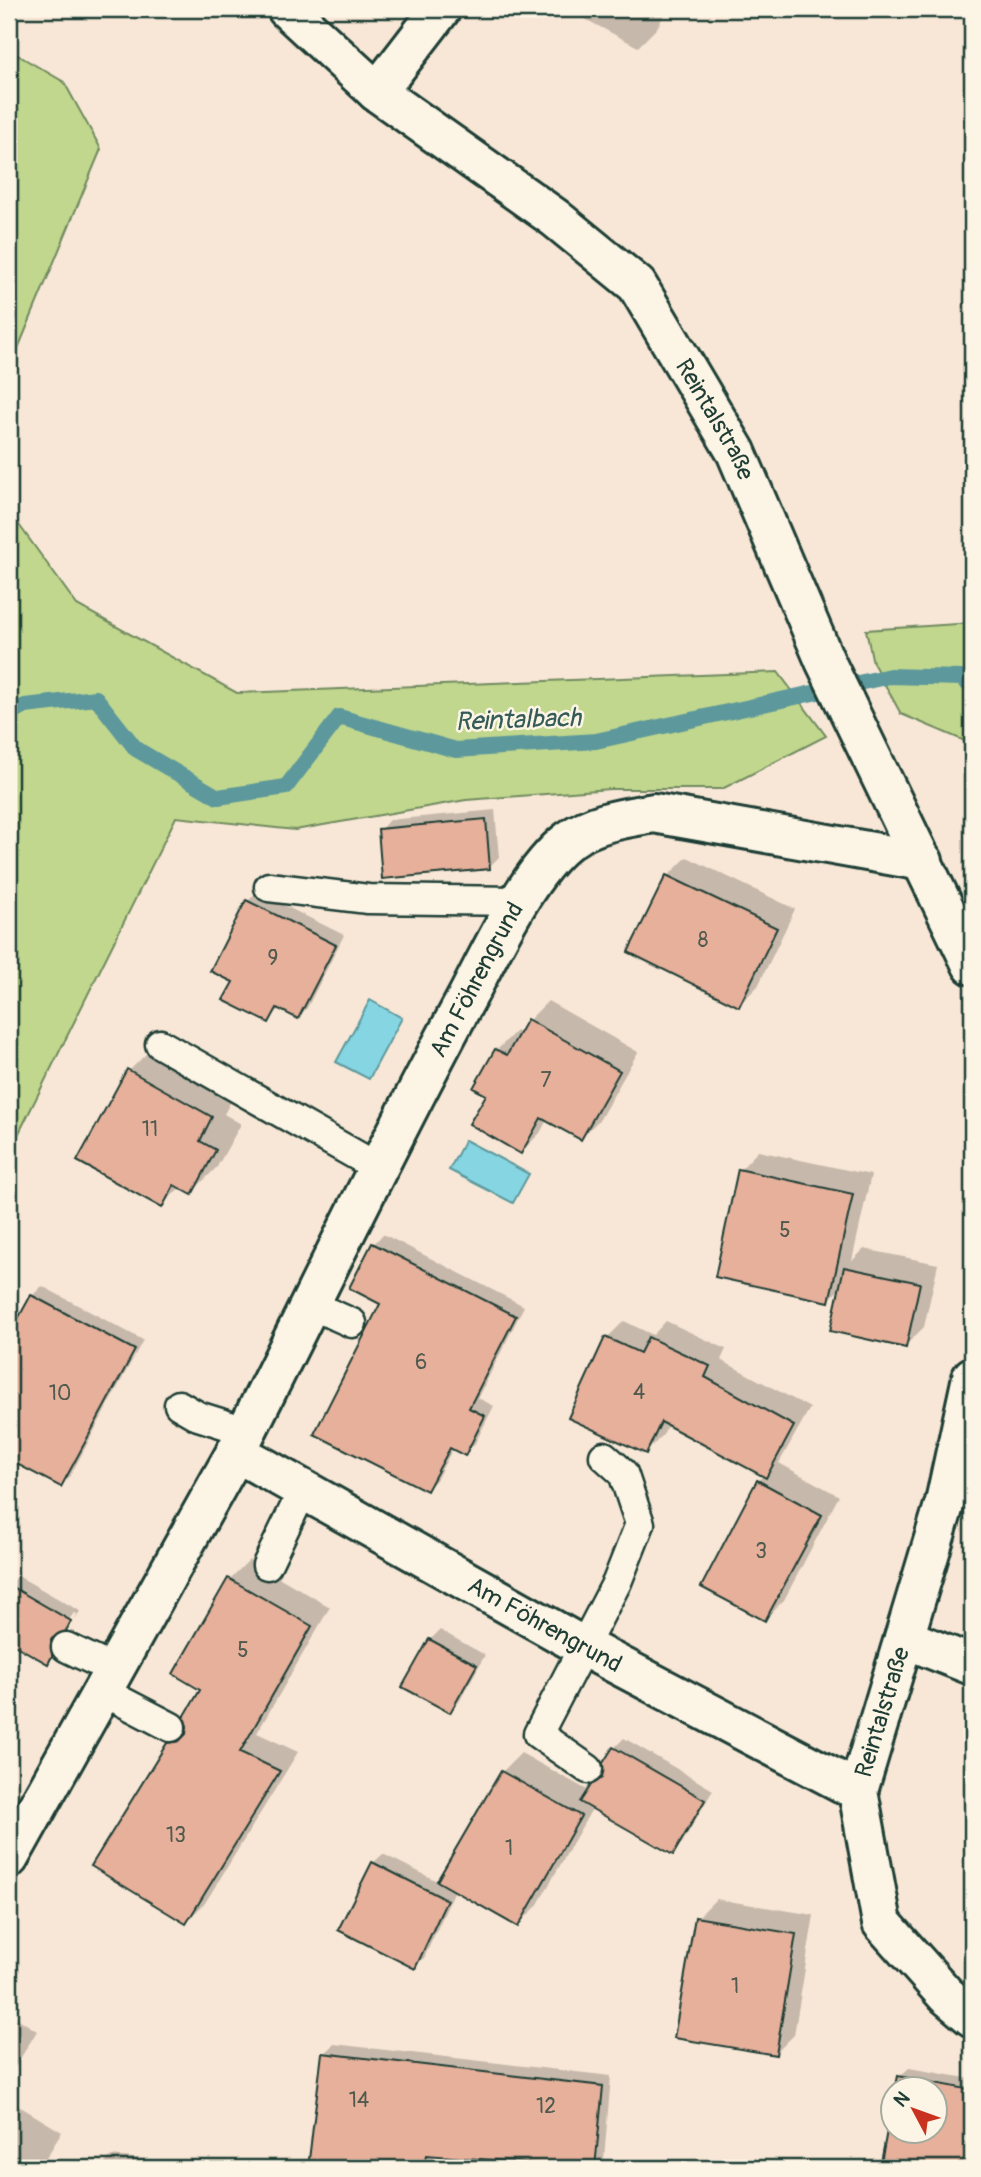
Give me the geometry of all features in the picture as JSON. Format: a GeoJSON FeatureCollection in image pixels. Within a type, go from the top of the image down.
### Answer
{"type":"FeatureCollection","features":[{"type":"Feature","properties":{"kind":"street","name":"Reintalstraße"},"geometry":{"type":"LineString","coordinates":[[287,9],[377,92],[555,218],[636,285],[736,452],[825,661],[972,965]]}},
{"type":"Feature","properties":{"kind":"street"},"geometry":{"type":"LineString","coordinates":[[377,92],[442,9]]}},
{"type":"Feature","properties":{"kind":"street","name":"Am Föhrengrund"},"geometry":{"type":"LineString","coordinates":[[9,1858],[241,1441],[377,1167],[540,869],[570,840],[609,820],[654,813],[923,861]]}},
{"type":"Feature","properties":{"kind":"street","name":"Reintalstraße"},"geometry":{"type":"LineString","coordinates":[[972,1377],[945,1502],[858,1791],[882,1923],[946,1995],[972,2017]]}},
{"type":"Feature","properties":{"kind":"street","name":"Am Föhrengrund"},"geometry":{"type":"LineString","coordinates":[[241,1441],[304,1488],[584,1647],[858,1791]]}},
{"type":"Feature","properties":{"kind":"street"},"geometry":{"type":"LineString","coordinates":[[904,1638],[972,1665]]}},
{"type":"Feature","properties":{"kind":"lane"},"geometry":{"type":"LineString","coordinates":[[269,887],[368,899],[522,901]]}},
{"type":"Feature","properties":{"kind":"lane"},"geometry":{"type":"LineString","coordinates":[[160,1044],[377,1167]]}},
{"type":"Feature","properties":{"kind":"lane"},"geometry":{"type":"LineString","coordinates":[[309,1304],[352,1323]]}},
{"type":"Feature","properties":{"kind":"lane"},"geometry":{"type":"LineString","coordinates":[[180,1405],[241,1441]]}},
{"type":"Feature","properties":{"kind":"lane"},"geometry":{"type":"LineString","coordinates":[[588,1769],[538,1734],[617,1582],[640,1524],[624,1473],[604,1456]]}},
{"type":"Feature","properties":{"kind":"lane"},"geometry":{"type":"LineString","coordinates":[[267,1565],[304,1488]]}},
{"type":"Feature","properties":{"kind":"lane"},"geometry":{"type":"LineString","coordinates":[[66,1647],[171,1727]]}},
{"type":"Feature","properties":{"kind":"green space"},"geometry":{"type":"Polygon","coordinates":[[[9,50],[64,82],[101,149],[9,370],[9,50]]]}},
{"type":"Feature","properties":{"kind":"green space"},"geometry":{"type":"Polygon","coordinates":[[[9,511],[77,605],[237,693],[778,672],[826,736],[722,789],[610,789],[466,800],[295,830],[176,817],[9,1153],[9,511]]]}},
{"type":"Feature","properties":{"kind":"green space"},"geometry":{"type":"Polygon","coordinates":[[[972,623],[972,744],[901,714],[873,663],[866,630],[972,623]]]}},
{"type":"Feature","properties":{"kind":"water"},"geometry":{"type":"Polygon","coordinates":[[[370,1000],[402,1018],[369,1079],[336,1062],[370,1000]]]}},
{"type":"Feature","properties":{"kind":"water"},"geometry":{"type":"Polygon","coordinates":[[[465,1140],[529,1174],[513,1203],[449,1170],[465,1140]]]}},
{"type":"Feature","properties":{"kind":"building"},"geometry":{"type":"Polygon","coordinates":[[[486,819],[490,869],[382,879],[378,829],[486,819]]]}},
{"type":"Feature","properties":{"kind":"building"},"geometry":{"type":"Polygon","coordinates":[[[666,875],[777,928],[739,1007],[628,952],[666,875]]]}},
{"type":"Feature","properties":{"kind":"building"},"geometry":{"type":"Polygon","coordinates":[[[246,900],[336,945],[298,1019],[277,1008],[269,1023],[223,1000],[233,982],[210,971],[246,900]]]}},
{"type":"Feature","properties":{"kind":"building"},"geometry":{"type":"Polygon","coordinates":[[[527,1019],[620,1071],[581,1140],[541,1118],[521,1154],[469,1124],[486,1095],[473,1088],[495,1049],[507,1055],[527,1019]]]}},
{"type":"Feature","properties":{"kind":"building"},"geometry":{"type":"Polygon","coordinates":[[[127,1069],[212,1117],[200,1141],[216,1150],[192,1195],[174,1185],[162,1208],[77,1161],[127,1069]]]}},
{"type":"Feature","properties":{"kind":"building"},"geometry":{"type":"Polygon","coordinates":[[[738,1169],[853,1194],[829,1302],[715,1277],[738,1169]]]}},
{"type":"Feature","properties":{"kind":"building"},"geometry":{"type":"Polygon","coordinates":[[[372,1243],[516,1316],[469,1408],[485,1416],[465,1456],[450,1448],[427,1491],[314,1434],[380,1304],[349,1288],[372,1243]]]}},
{"type":"Feature","properties":{"kind":"building"},"geometry":{"type":"Polygon","coordinates":[[[844,1267],[920,1283],[906,1348],[830,1331],[844,1267]]]}},
{"type":"Feature","properties":{"kind":"building"},"geometry":{"type":"Polygon","coordinates":[[[31,1295],[135,1350],[61,1487],[9,1460],[9,1335],[31,1295]]]}},
{"type":"Feature","properties":{"kind":"building"},"geometry":{"type":"Polygon","coordinates":[[[605,1337],[640,1353],[648,1337],[710,1366],[705,1377],[794,1426],[766,1478],[661,1422],[646,1454],[568,1418],[605,1337]]]}},
{"type":"Feature","properties":{"kind":"building"},"geometry":{"type":"Polygon","coordinates":[[[757,1480],[822,1515],[765,1621],[701,1587],[757,1480]]]}},
{"type":"Feature","properties":{"kind":"building"},"geometry":{"type":"Polygon","coordinates":[[[228,1578],[312,1626],[240,1752],[280,1771],[186,1924],[91,1866],[167,1743],[179,1741],[186,1734],[184,1717],[200,1690],[173,1674],[228,1578]]]}},
{"type":"Feature","properties":{"kind":"building"},"geometry":{"type":"Polygon","coordinates":[[[9,1585],[71,1621],[66,1631],[51,1639],[52,1656],[48,1664],[9,1642],[9,1585]]]}},
{"type":"Feature","properties":{"kind":"building"},"geometry":{"type":"Polygon","coordinates":[[[429,1639],[477,1665],[450,1713],[402,1687],[429,1639]]]}},
{"type":"Feature","properties":{"kind":"building"},"geometry":{"type":"Polygon","coordinates":[[[613,1747],[705,1800],[673,1855],[580,1802],[591,1785],[602,1778],[603,1763],[613,1747]]]}},
{"type":"Feature","properties":{"kind":"building"},"geometry":{"type":"Polygon","coordinates":[[[501,1771],[581,1816],[518,1927],[437,1881],[501,1771]]]}},
{"type":"Feature","properties":{"kind":"building"},"geometry":{"type":"Polygon","coordinates":[[[372,1862],[447,1900],[415,1969],[338,1930],[372,1862]]]}},
{"type":"Feature","properties":{"kind":"building"},"geometry":{"type":"Polygon","coordinates":[[[695,1917],[796,1934],[776,2055],[674,2038],[695,1917]]]}},
{"type":"Feature","properties":{"kind":"building"},"geometry":{"type":"Polygon","coordinates":[[[322,2053],[603,2086],[595,2168],[426,2155],[424,2168],[308,2168],[322,2053]]]}},
{"type":"Feature","properties":{"kind":"building"},"geometry":{"type":"Polygon","coordinates":[[[950,2086],[972,2090],[972,2149],[969,2168],[880,2168],[884,2146],[950,2146],[950,2086]]]}},
{"type":"Feature","properties":{"kind":"waterway","name":"Reintalbach"},"geometry":{"type":"LineString","coordinates":[[9,713],[25,706],[96,698],[136,749],[218,797],[286,787],[339,717],[456,750],[596,741],[890,676],[961,678],[972,687]]}}]}
